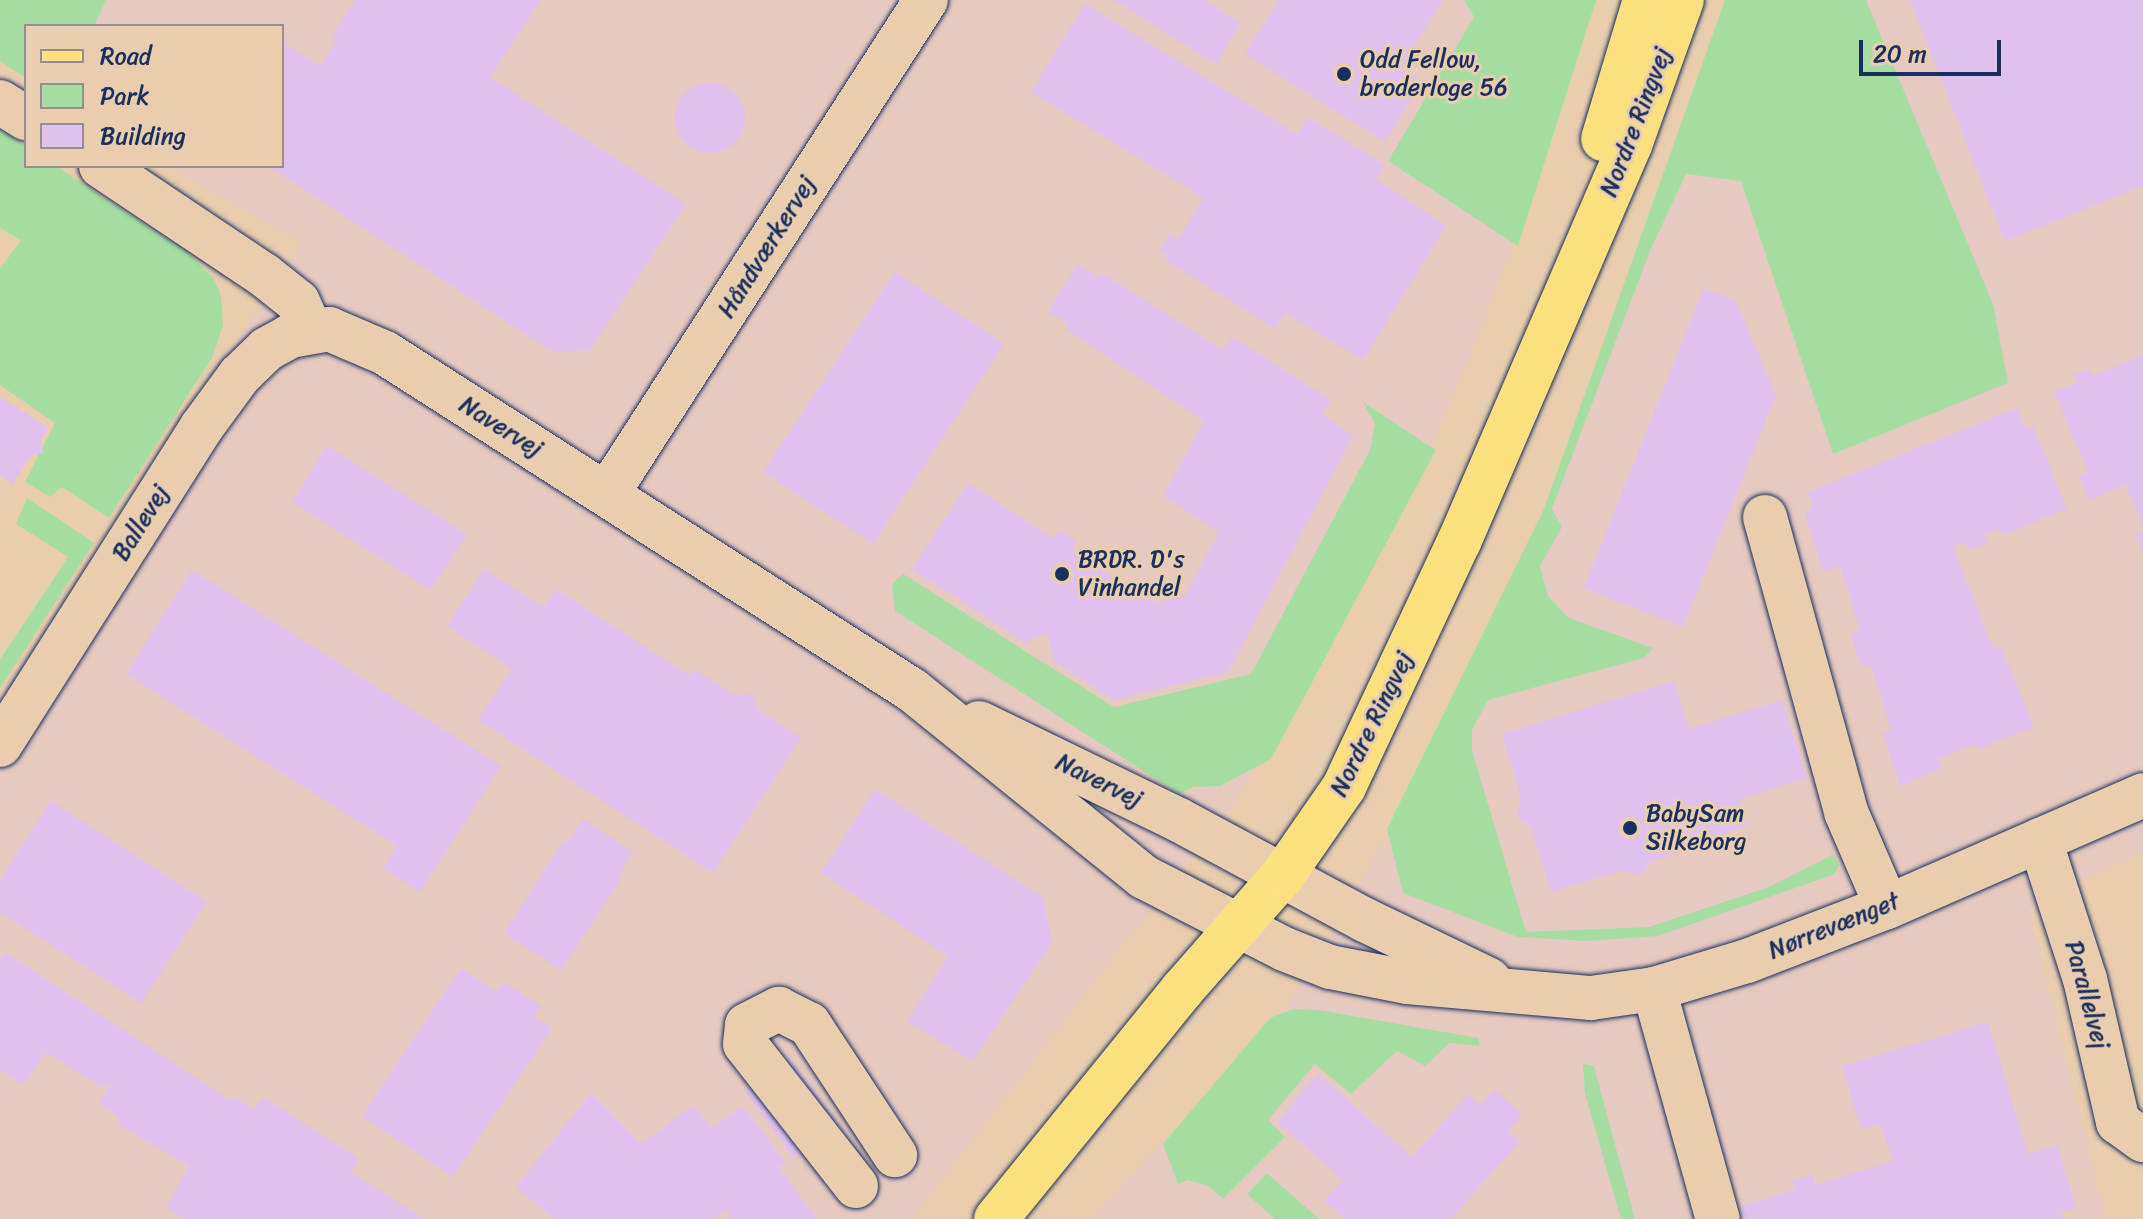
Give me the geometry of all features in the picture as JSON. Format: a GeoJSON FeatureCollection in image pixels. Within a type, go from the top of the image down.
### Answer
{"type":"FeatureCollection","features":[{"type":"Feature","properties":{"kind":"main road","name":"Nordre Ringvej"},"geometry":{"type":"LineString","coordinates":[[1588,242],[1603,136],[1645,0]]}},
{"type":"Feature","properties":{"kind":"main road","name":"Nordre Ringvej"},"geometry":{"type":"LineString","coordinates":[[996,1219],[1182,990],[1242,926],[1283,875],[1344,787],[1459,542],[1630,145],[1682,0]]}},
{"type":"Feature","properties":{"kind":"street","name":"Håndværkervej"},"geometry":{"type":"LineString","coordinates":[[607,494],[926,0]]}},
{"type":"Feature","properties":{"kind":"street"},"geometry":{"type":"LineString","coordinates":[[0,102],[24,117]]}},
{"type":"Feature","properties":{"kind":"street"},"geometry":{"type":"LineString","coordinates":[[104,168],[264,275],[298,302],[310,329]]}},
{"type":"Feature","properties":{"kind":"street","name":"Navervej"},"geometry":{"type":"LineString","coordinates":[[310,329],[329,329],[385,353],[912,690],[1283,875]]}},
{"type":"Feature","properties":{"kind":"street","name":"Ballevej"},"geometry":{"type":"LineString","coordinates":[[0,745],[201,428],[240,375],[267,349],[310,329]]}},
{"type":"Feature","properties":{"kind":"street"},"geometry":{"type":"LineString","coordinates":[[1765,517],[1846,812],[1887,907]]}},
{"type":"Feature","properties":{"kind":"street","name":"Navervej"},"geometry":{"type":"LineString","coordinates":[[912,690],[1126,865],[1189,903],[1242,926]]}},
{"type":"Feature","properties":{"kind":"street","name":"Nørrevænget"},"geometry":{"type":"LineString","coordinates":[[1242,926],[1284,949],[1330,967],[1407,982],[1591,998],[1654,989],[1747,961],[1887,907],[2143,795]]}},
{"type":"Feature","properties":{"kind":"street","name":"Parallelvej"},"geometry":{"type":"LineString","coordinates":[[2040,840],[2085,979],[2118,1122],[2143,1140]]}},
{"type":"Feature","properties":{"kind":"street","name":"Nørrevænget"},"geometry":{"type":"LineString","coordinates":[[1283,875],[1510,991]]}},
{"type":"Feature","properties":{"kind":"street"},"geometry":{"type":"LineString","coordinates":[[1654,989],[1718,1219]]}},
{"type":"Feature","properties":{"kind":"street"},"geometry":{"type":"LineString","coordinates":[[856,1186],[745,1044],[747,1025],[779,1009],[809,1024],[895,1155]]}},
{"type":"Feature","properties":{"kind":"shaded area"},"geometry":{"type":"Polygon","coordinates":[[[0,0],[1594,0],[1559,118],[1473,348],[1399,519],[1225,818],[1129,936],[911,1219],[0,1219],[0,699],[302,242],[172,168],[284,168],[284,24],[24,24],[0,0]]]}},
{"type":"Feature","properties":{"kind":"shaded area"},"geometry":{"type":"Polygon","coordinates":[[[1733,0],[2143,0],[2143,853],[2095,873],[2029,911],[2105,1219],[1091,1219],[1284,1013],[1395,821],[1496,631],[1601,374],[1733,0]]]}},
{"type":"Feature","properties":{"kind":"green space"},"geometry":{"type":"Polygon","coordinates":[[[0,0],[106,0],[95,24],[24,24],[24,77],[0,61],[0,0]]]}},
{"type":"Feature","properties":{"kind":"green space"},"geometry":{"type":"Polygon","coordinates":[[[1464,0],[1596,0],[1518,246],[1388,161],[1474,17],[1464,0]]]}},
{"type":"Feature","properties":{"kind":"green space"},"geometry":{"type":"Polygon","coordinates":[[[1725,0],[1866,0],[1993,304],[2008,383],[1833,454],[1741,181],[1686,174],[1650,251],[1552,509],[1562,527],[1540,566],[1548,596],[1569,618],[1653,648],[1644,658],[1488,700],[1472,730],[1472,750],[1526,932],[1649,927],[1769,887],[1833,855],[1839,864],[1835,874],[1658,936],[1588,941],[1518,937],[1403,893],[1387,829],[1544,509],[1725,0]]]}},
{"type":"Feature","properties":{"kind":"green space"},"geometry":{"type":"Polygon","coordinates":[[[0,129],[24,145],[24,168],[59,168],[187,252],[214,279],[221,295],[223,325],[212,358],[109,518],[62,487],[50,497],[25,482],[55,423],[0,385],[0,269],[21,240],[0,228],[0,129]]]}},
{"type":"Feature","properties":{"kind":"green space"},"geometry":{"type":"Polygon","coordinates":[[[1363,402],[1436,450],[1271,759],[1220,786],[1193,787],[1179,794],[895,611],[892,584],[903,574],[1114,707],[1251,674],[1370,450],[1375,424],[1363,402]]]}},
{"type":"Feature","properties":{"kind":"green space"},"geometry":{"type":"Polygon","coordinates":[[[27,498],[94,543],[0,688],[0,659],[68,557],[16,524],[27,498]]]}},
{"type":"Feature","properties":{"kind":"green space"},"geometry":{"type":"Polygon","coordinates":[[[1293,1009],[1319,1010],[1478,1038],[1480,1046],[1449,1043],[1425,1066],[1397,1051],[1351,1094],[1315,1064],[1268,1120],[1285,1137],[1223,1199],[1208,1186],[1188,1180],[1178,1184],[1163,1144],[1270,1018],[1293,1009]]]}},
{"type":"Feature","properties":{"kind":"green space"},"geometry":{"type":"Polygon","coordinates":[[[1583,1064],[1594,1066],[1635,1219],[1621,1219],[1585,1093],[1583,1064]]]}},
{"type":"Feature","properties":{"kind":"green space"},"geometry":{"type":"Polygon","coordinates":[[[1267,1173],[1319,1219],[1275,1219],[1247,1194],[1267,1173]]]}},
{"type":"Feature","properties":{"kind":"building"},"geometry":{"type":"Polygon","coordinates":[[[355,0],[541,0],[490,77],[686,204],[590,350],[553,352],[271,168],[284,168],[284,43],[320,66],[336,42],[331,38],[355,0]]]}},
{"type":"Feature","properties":{"kind":"building"},"geometry":{"type":"Polygon","coordinates":[[[1114,0],[1204,0],[1241,23],[1216,64],[1114,0]]]}},
{"type":"Feature","properties":{"kind":"building","name":"Odd Fellow, broderloge 56"},"geometry":{"type":"Polygon","coordinates":[[[1279,0],[1443,0],[1401,68],[1422,81],[1385,142],[1245,54],[1279,0]]]}},
{"type":"Feature","properties":{"kind":"building"},"geometry":{"type":"Polygon","coordinates":[[[1910,0],[2143,0],[2143,186],[2005,241],[1910,0]]]}},
{"type":"Feature","properties":{"kind":"building"},"geometry":{"type":"Polygon","coordinates":[[[1085,4],[1297,134],[1308,117],[1385,165],[1376,179],[1446,226],[1363,360],[1285,313],[1275,329],[1165,260],[1167,256],[1159,251],[1170,234],[1178,239],[1204,198],[1031,92],[1085,4]]]}},
{"type":"Feature","properties":{"kind":"building"},"geometry":{"type":"Polygon","coordinates":[[[710,83],[735,93],[745,118],[735,143],[710,153],[685,143],[675,118],[685,93],[710,83]]]}},
{"type":"Feature","properties":{"kind":"building"},"geometry":{"type":"Polygon","coordinates":[[[1078,264],[1099,278],[1102,273],[1223,350],[1232,337],[1331,400],[1322,414],[1353,436],[1228,672],[1114,700],[1054,661],[1047,632],[1026,643],[912,569],[968,483],[1054,539],[1059,530],[1077,541],[1071,550],[1156,603],[1185,596],[1219,532],[1163,496],[1204,421],[1066,329],[1069,325],[1048,311],[1078,264]]]}},
{"type":"Feature","properties":{"kind":"building"},"geometry":{"type":"Polygon","coordinates":[[[895,272],[1004,344],[873,544],[763,472],[895,272]]]}},
{"type":"Feature","properties":{"kind":"building"},"geometry":{"type":"Polygon","coordinates":[[[1704,288],[1736,301],[1776,395],[1683,627],[1584,588],[1704,288]]]}},
{"type":"Feature","properties":{"kind":"building"},"geometry":{"type":"Polygon","coordinates":[[[2143,355],[2143,526],[2125,485],[2089,500],[2079,476],[2088,472],[2054,392],[2077,383],[2074,375],[2089,369],[2092,376],[2143,355]]]}},
{"type":"Feature","properties":{"kind":"building"},"geometry":{"type":"Polygon","coordinates":[[[0,397],[49,428],[41,440],[43,453],[31,455],[13,484],[0,476],[0,397]]]}},
{"type":"Feature","properties":{"kind":"building"},"geometry":{"type":"Polygon","coordinates":[[[2017,408],[2026,429],[2033,426],[2067,509],[2003,535],[1999,528],[1985,534],[1988,542],[1969,550],[1965,543],[1953,547],[1993,648],[2001,647],[2034,727],[1979,749],[1976,744],[1938,759],[1941,768],[1900,786],[1883,734],[1891,730],[1871,665],[1861,667],[1851,634],[1860,630],[1840,566],[1823,571],[1805,512],[1813,509],[1808,492],[2017,408]]]}},
{"type":"Feature","properties":{"kind":"building"},"geometry":{"type":"Polygon","coordinates":[[[327,446],[467,534],[431,590],[292,502],[327,446]]]}},
{"type":"Feature","properties":{"kind":"building"},"geometry":{"type":"Polygon","coordinates":[[[2143,530],[2143,552],[2135,533],[2143,530]]]}},
{"type":"Feature","properties":{"kind":"building"},"geometry":{"type":"Polygon","coordinates":[[[484,569],[544,607],[556,589],[690,676],[694,669],[736,696],[753,693],[757,709],[801,738],[713,873],[478,720],[512,669],[447,626],[484,569]]]}},
{"type":"Feature","properties":{"kind":"building"},"geometry":{"type":"Polygon","coordinates":[[[192,570],[501,766],[420,892],[383,868],[397,846],[126,674],[192,570]]]}},
{"type":"Feature","properties":{"kind":"building"},"geometry":{"type":"Polygon","coordinates":[[[1674,681],[1689,729],[1782,700],[1807,778],[1739,799],[1747,826],[1722,834],[1723,839],[1652,861],[1641,875],[1620,871],[1551,892],[1531,827],[1517,817],[1521,797],[1502,734],[1674,681]]]}},
{"type":"Feature","properties":{"kind":"building"},"geometry":{"type":"Polygon","coordinates":[[[875,789],[1043,897],[1052,943],[972,1061],[907,1021],[948,956],[821,873],[875,789]]]}},
{"type":"Feature","properties":{"kind":"building"},"geometry":{"type":"Polygon","coordinates":[[[51,801],[207,902],[141,1003],[0,912],[0,880],[51,801]]]}},
{"type":"Feature","properties":{"kind":"building"},"geometry":{"type":"Polygon","coordinates":[[[583,819],[633,852],[619,875],[622,878],[561,970],[504,933],[564,840],[568,842],[583,819]]]}},
{"type":"Feature","properties":{"kind":"building"},"geometry":{"type":"Polygon","coordinates":[[[5,952],[231,1101],[235,1097],[253,1109],[263,1097],[358,1158],[351,1172],[424,1219],[185,1219],[166,1207],[189,1166],[119,1125],[118,1116],[99,1104],[110,1085],[107,1082],[103,1088],[46,1052],[23,1085],[0,1070],[0,960],[5,952]]]}},
{"type":"Feature","properties":{"kind":"building"},"geometry":{"type":"Polygon","coordinates":[[[461,968],[496,992],[504,982],[541,1006],[534,1017],[552,1028],[453,1177],[362,1116],[461,968]]]}},
{"type":"Feature","properties":{"kind":"building"},"geometry":{"type":"Polygon","coordinates":[[[1988,1022],[2028,1154],[2057,1145],[2076,1208],[2061,1212],[2063,1219],[1745,1219],[1741,1206],[1795,1190],[1792,1181],[1813,1174],[1816,1185],[1893,1161],[1881,1124],[1861,1129],[1842,1066],[1988,1022]]]}},
{"type":"Feature","properties":{"kind":"building"},"geometry":{"type":"Polygon","coordinates":[[[789,1058],[838,1124],[793,1157],[744,1090],[789,1058]]]}},
{"type":"Feature","properties":{"kind":"building"},"geometry":{"type":"Polygon","coordinates":[[[1318,1074],[1412,1157],[1468,1094],[1480,1105],[1494,1089],[1522,1115],[1508,1131],[1520,1141],[1451,1219],[1345,1219],[1324,1201],[1343,1180],[1277,1122],[1318,1074]]]}},
{"type":"Feature","properties":{"kind":"building"},"geometry":{"type":"Polygon","coordinates":[[[591,1093],[641,1144],[694,1105],[711,1128],[743,1106],[785,1162],[779,1167],[817,1219],[733,1219],[726,1210],[713,1219],[555,1219],[516,1187],[591,1093]]]}},
{"type":"Feature","properties":{"kind":"place","name":"Odd Fellow, broderloge 56"},"geometry":{"type":"Point","coordinates":[1344,74]}},
{"type":"Feature","properties":{"kind":"place","name":"BRDR. D's Vinhandel"},"geometry":{"type":"Point","coordinates":[1062,574]}},
{"type":"Feature","properties":{"kind":"place","name":"BabySam Silkeborg"},"geometry":{"type":"Point","coordinates":[1630,828]}}]}
